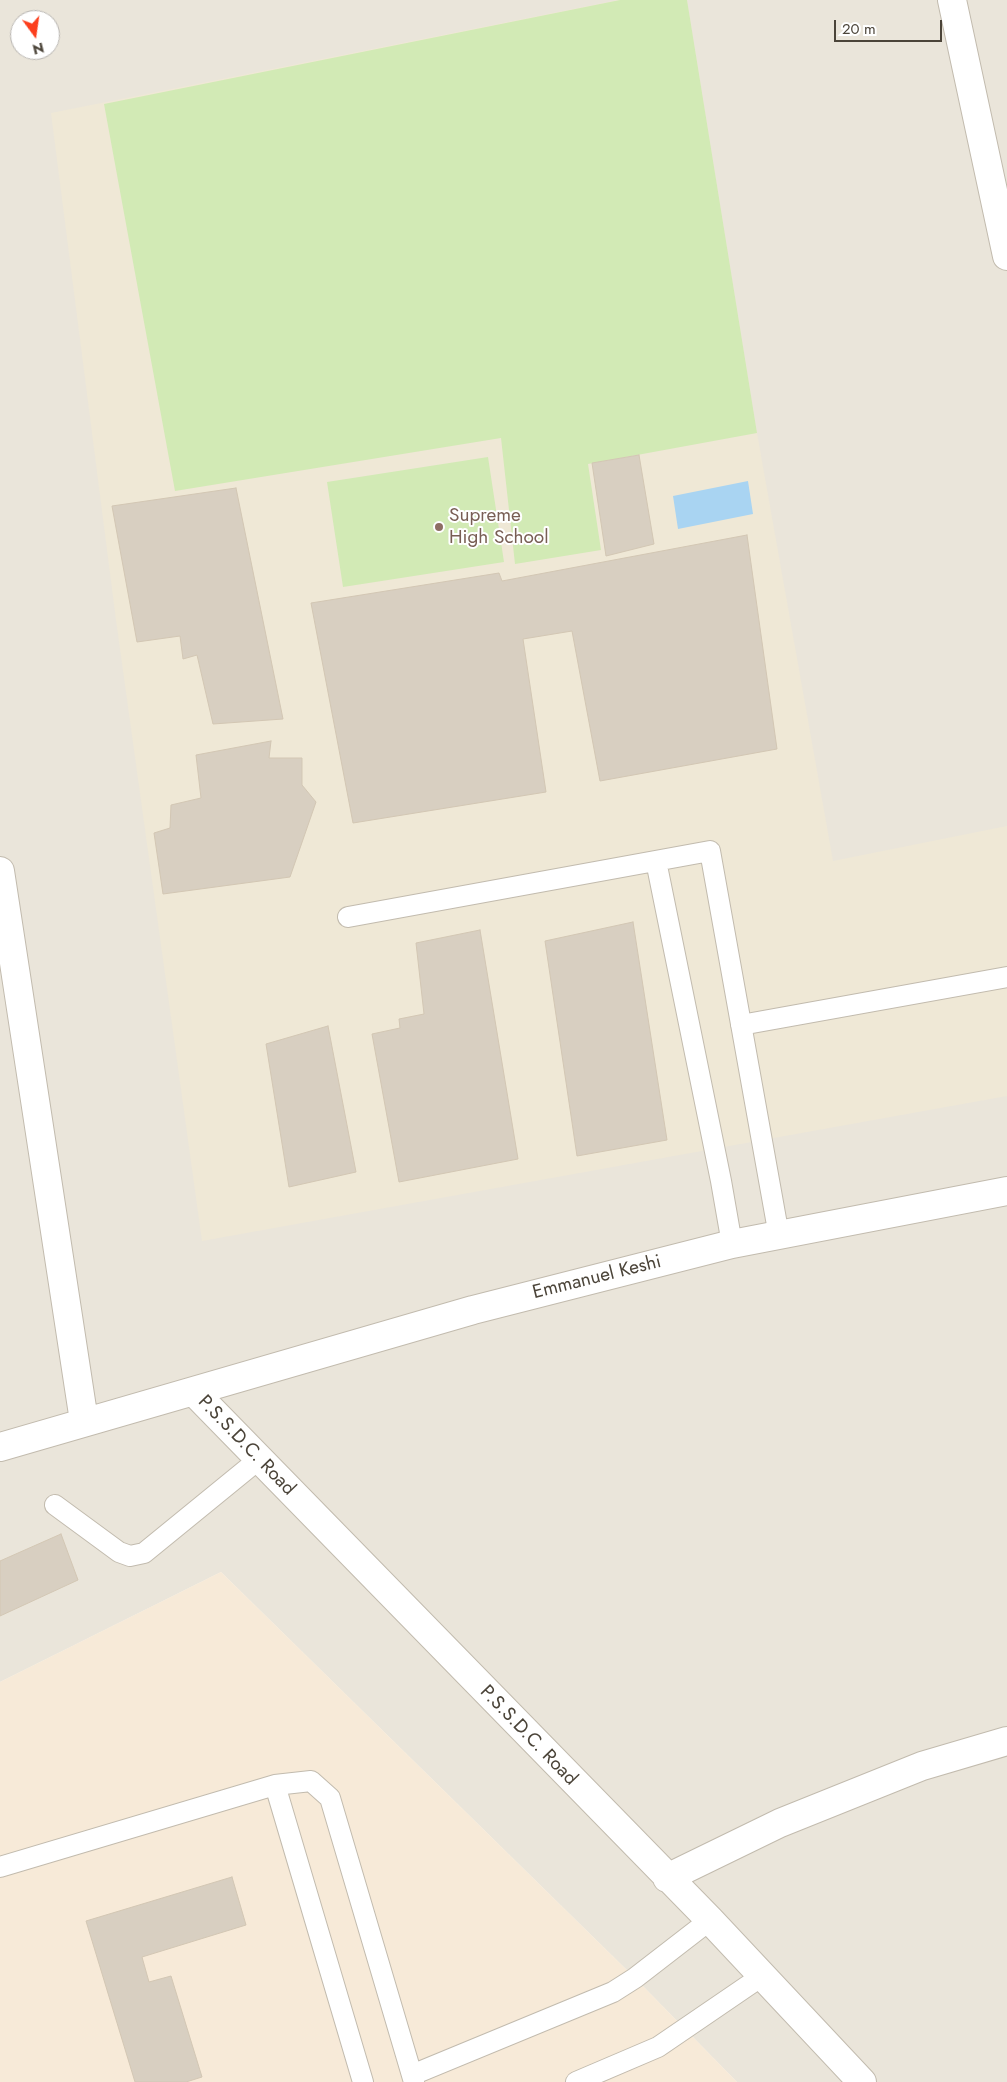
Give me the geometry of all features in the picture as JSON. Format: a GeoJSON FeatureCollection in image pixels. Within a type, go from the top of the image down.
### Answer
{"type":"FeatureCollection","features":[{"type":"Feature","properties":{"kind":"street"},"geometry":{"type":"LineString","coordinates":[[952,0],[1007,256]]}},
{"type":"Feature","properties":{"kind":"street"},"geometry":{"type":"LineString","coordinates":[[0,871],[84,1421]]}},
{"type":"Feature","properties":{"kind":"street","name":"Emmanuel Keshi"},"geometry":{"type":"LineString","coordinates":[[0,1447],[84,1421],[194,1392],[473,1310],[732,1244],[1007,1191]]}},
{"type":"Feature","properties":{"kind":"street","name":"P.S.S.D.C. Road"},"geometry":{"type":"LineString","coordinates":[[194,1392],[258,1460],[710,1920],[862,2082]]}},
{"type":"Feature","properties":{"kind":"street"},"geometry":{"type":"LineString","coordinates":[[667,1878],[780,1823],[922,1766],[1007,1741]]}},
{"type":"Feature","properties":{"kind":"lane"},"geometry":{"type":"LineString","coordinates":[[348,917],[710,851],[779,1236]]}},
{"type":"Feature","properties":{"kind":"lane"},"geometry":{"type":"LineString","coordinates":[[656,861],[732,1244]]}},
{"type":"Feature","properties":{"kind":"lane"},"geometry":{"type":"LineString","coordinates":[[741,1026],[1007,977]]}},
{"type":"Feature","properties":{"kind":"lane"},"geometry":{"type":"LineString","coordinates":[[55,1505],[119,1552],[130,1556],[144,1554],[258,1460]]}},
{"type":"Feature","properties":{"kind":"lane"},"geometry":{"type":"LineString","coordinates":[[0,1867],[274,1784],[312,1781],[330,1798],[413,2079],[613,1992],[635,1978],[710,1920]]}},
{"type":"Feature","properties":{"kind":"lane"},"geometry":{"type":"LineString","coordinates":[[274,1784],[363,2082]]}},
{"type":"Feature","properties":{"kind":"lane"},"geometry":{"type":"LineString","coordinates":[[576,2082],[658,2047],[762,1976]]}},
{"type":"Feature","properties":{"kind":"shaded area"},"geometry":{"type":"Polygon","coordinates":[[[0,0],[1007,0],[1007,2082],[737,2082],[635,1978],[221,1572],[0,1682],[0,0]]]}},
{"type":"Feature","properties":{"kind":"shaded area","name":"Supreme High School"},"geometry":{"type":"Polygon","coordinates":[[[618,0],[687,0],[757,433],[833,861],[1007,826],[1007,1096],[202,1241],[116,620],[51,113],[618,0]]]}},
{"type":"Feature","properties":{"kind":"shaded area"},"geometry":{"type":"Polygon","coordinates":[[[221,1572],[635,1978],[737,2082],[0,2082],[0,1682],[221,1572]]]}},
{"type":"Feature","properties":{"kind":"green space"},"geometry":{"type":"Polygon","coordinates":[[[620,0],[687,0],[757,433],[588,464],[601,550],[515,564],[501,438],[175,491],[104,104],[620,0]]]}},
{"type":"Feature","properties":{"kind":"green space"},"geometry":{"type":"Polygon","coordinates":[[[488,457],[504,562],[343,587],[327,482],[488,457]]]}},
{"type":"Feature","properties":{"kind":"water"},"geometry":{"type":"Polygon","coordinates":[[[748,481],[753,514],[678,529],[673,496],[748,481]]]}},
{"type":"Feature","properties":{"kind":"building"},"geometry":{"type":"Polygon","coordinates":[[[639,455],[654,544],[606,556],[592,463],[639,455]]]}},
{"type":"Feature","properties":{"kind":"building"},"geometry":{"type":"Polygon","coordinates":[[[236,488],[283,719],[213,724],[197,655],[183,659],[180,636],[137,642],[112,506],[236,488]]]}},
{"type":"Feature","properties":{"kind":"building"},"geometry":{"type":"Polygon","coordinates":[[[747,535],[777,749],[600,781],[572,631],[523,639],[546,792],[353,823],[311,603],[499,573],[502,581],[747,535]]]}},
{"type":"Feature","properties":{"kind":"building"},"geometry":{"type":"Polygon","coordinates":[[[271,741],[269,758],[302,758],[302,785],[316,802],[290,877],[163,894],[154,833],[170,828],[171,805],[201,798],[196,755],[271,741]]]}},
{"type":"Feature","properties":{"kind":"building"},"geometry":{"type":"Polygon","coordinates":[[[633,922],[667,1140],[577,1156],[545,941],[633,922]]]}},
{"type":"Feature","properties":{"kind":"building"},"geometry":{"type":"Polygon","coordinates":[[[480,930],[518,1159],[399,1182],[372,1034],[400,1028],[399,1019],[424,1014],[416,943],[480,930]]]}},
{"type":"Feature","properties":{"kind":"building"},"geometry":{"type":"Polygon","coordinates":[[[328,1026],[356,1172],[289,1187],[266,1044],[328,1026]]]}},
{"type":"Feature","properties":{"kind":"building"},"geometry":{"type":"Polygon","coordinates":[[[61,1534],[78,1580],[0,1616],[0,1561],[61,1534]]]}},
{"type":"Feature","properties":{"kind":"building"},"geometry":{"type":"Polygon","coordinates":[[[232,1877],[246,1925],[142,1957],[149,1982],[171,1976],[202,2077],[186,2082],[135,2082],[86,1921],[232,1877]]]}},
{"type":"Feature","properties":{"kind":"place","name":"Supreme High School"},"geometry":{"type":"Point","coordinates":[439,527]}}]}
